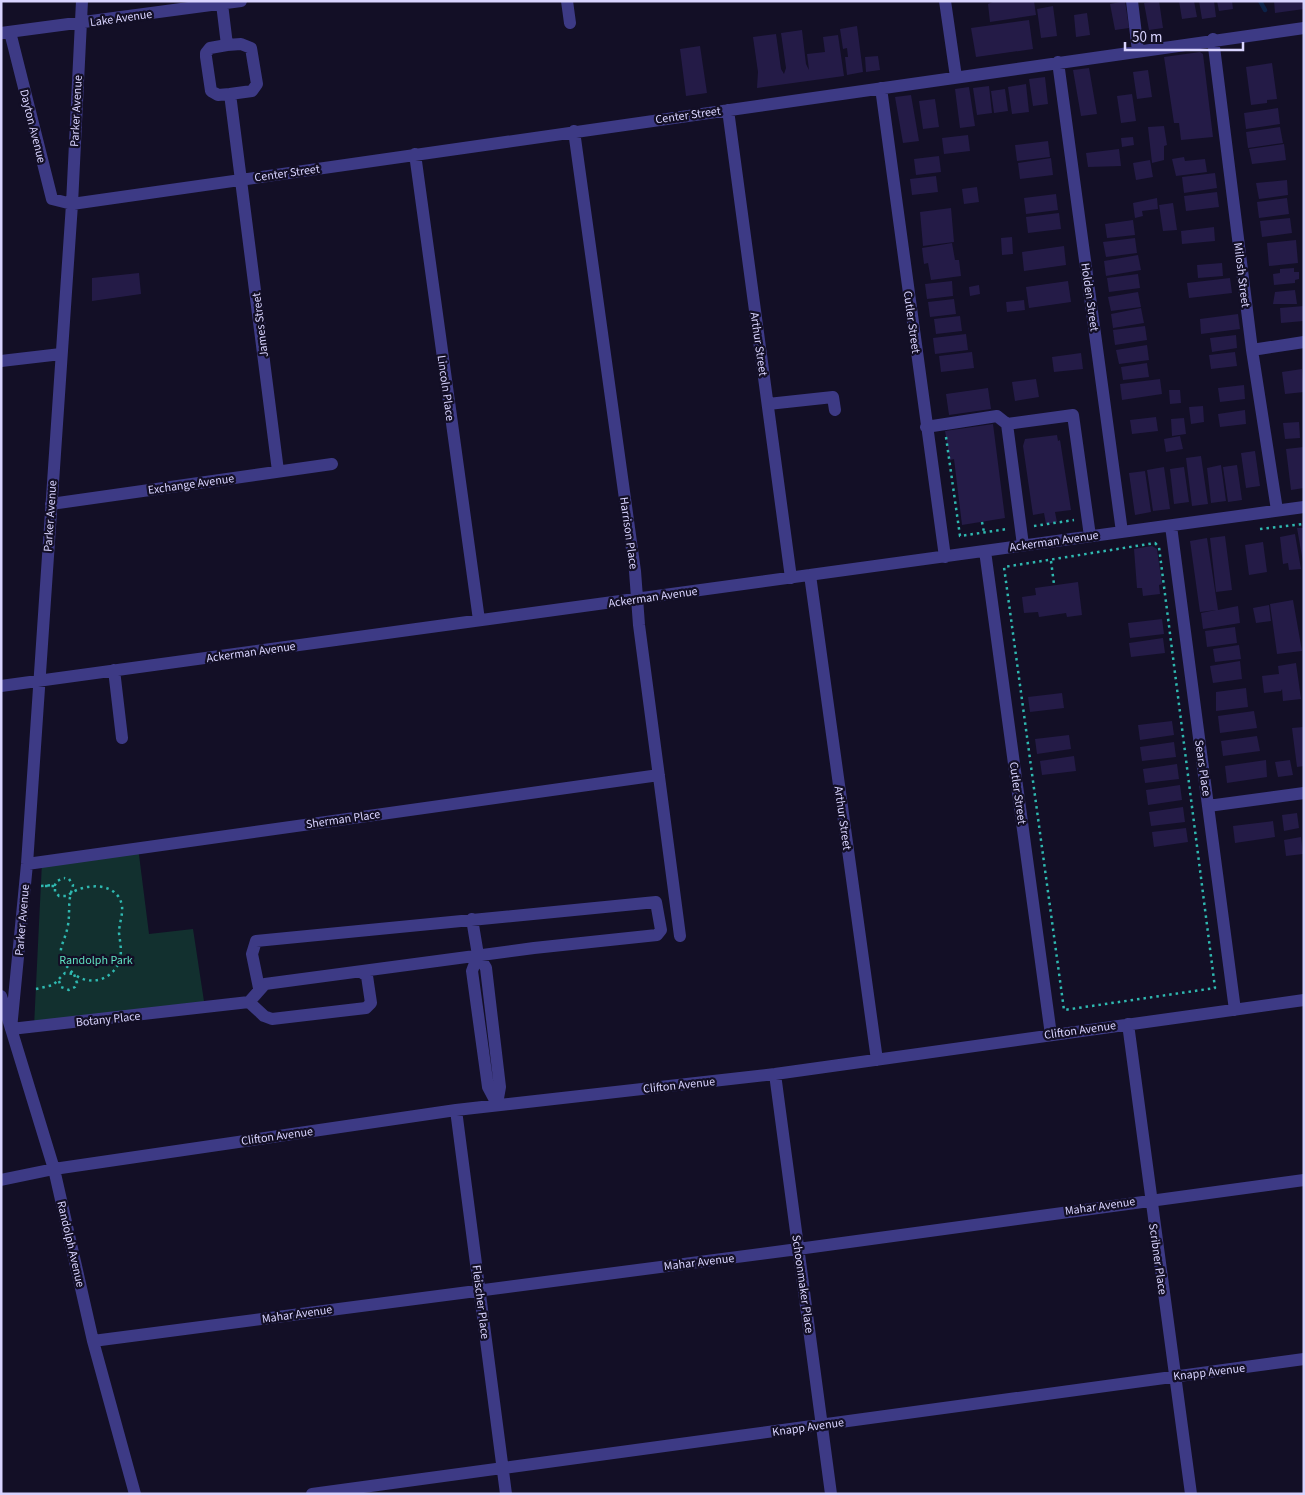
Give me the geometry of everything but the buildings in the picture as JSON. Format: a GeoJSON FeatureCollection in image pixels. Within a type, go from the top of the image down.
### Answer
{"type":"FeatureCollection","features":[{"type":"Feature","properties":{"kind":"street","name":"Parker Avenue"},"geometry":{"type":"LineString","coordinates":[[11,1029],[27,864],[72,204],[82,1]]}},
{"type":"Feature","properties":{"kind":"street","name":"Lake Avenue"},"geometry":{"type":"LineString","coordinates":[[6,33],[241,1]]}},
{"type":"Feature","properties":{"kind":"street"},"geometry":{"type":"LineString","coordinates":[[567,1],[570,23]]}},
{"type":"Feature","properties":{"kind":"street"},"geometry":{"type":"LineString","coordinates":[[946,1],[956,77]]}},
{"type":"Feature","properties":{"kind":"street"},"geometry":{"type":"LineString","coordinates":[[1132,1],[1138,50]]}},
{"type":"Feature","properties":{"kind":"street"},"geometry":{"type":"LineString","coordinates":[[222,4],[227,45]]}},
{"type":"Feature","properties":{"kind":"street","name":"Center Street"},"geometry":{"type":"LineString","coordinates":[[72,204],[1138,50],[1303,29]]}},
{"type":"Feature","properties":{"kind":"street","name":"Dayton Avenue"},"geometry":{"type":"LineString","coordinates":[[6,33],[52,199],[72,204]]}},
{"type":"Feature","properties":{"kind":"street","name":"Milosh Street"},"geometry":{"type":"LineString","coordinates":[[1213,40],[1252,350],[1278,510]]}},
{"type":"Feature","properties":{"kind":"street"},"geometry":{"type":"LineString","coordinates":[[241,44],[251,48],[257,84],[252,91],[218,95],[211,90],[206,53],[210,48],[227,45],[241,44]]}},
{"type":"Feature","properties":{"kind":"street","name":"Holden Street"},"geometry":{"type":"LineString","coordinates":[[1058,62],[1122,532]]}},
{"type":"Feature","properties":{"kind":"street","name":"Cutler Street"},"geometry":{"type":"LineString","coordinates":[[881,88],[945,557]]}},
{"type":"Feature","properties":{"kind":"street","name":"James Street"},"geometry":{"type":"LineString","coordinates":[[230,94],[278,471]]}},
{"type":"Feature","properties":{"kind":"street","name":"Arthur Street"},"geometry":{"type":"LineString","coordinates":[[728,110],[791,578]]}},
{"type":"Feature","properties":{"kind":"street","name":"Harrison Place"},"geometry":{"type":"LineString","coordinates":[[574,132],[680,936]]}},
{"type":"Feature","properties":{"kind":"street","name":"Lincoln Place"},"geometry":{"type":"LineString","coordinates":[[415,154],[479,620]]}},
{"type":"Feature","properties":{"kind":"street"},"geometry":{"type":"LineString","coordinates":[[1252,350],[1304,342]]}},
{"type":"Feature","properties":{"kind":"street"},"geometry":{"type":"LineString","coordinates":[[1,361],[61,354]]}},
{"type":"Feature","properties":{"kind":"street"},"geometry":{"type":"LineString","coordinates":[[768,404],[833,397],[835,410]]}},
{"type":"Feature","properties":{"kind":"street"},"geometry":{"type":"LineString","coordinates":[[1007,424],[1073,415],[1090,536]]}},
{"type":"Feature","properties":{"kind":"street"},"geometry":{"type":"LineString","coordinates":[[926,427],[997,416],[1007,424],[1023,545]]}},
{"type":"Feature","properties":{"kind":"street","name":"Exchange Avenue"},"geometry":{"type":"LineString","coordinates":[[51,504],[332,464]]}},
{"type":"Feature","properties":{"kind":"street","name":"Ackerman Avenue"},"geometry":{"type":"LineString","coordinates":[[1,686],[1171,526],[1304,506]]}},
{"type":"Feature","properties":{"kind":"street","name":"Sears Place"},"geometry":{"type":"LineString","coordinates":[[1171,526],[1235,1010]]}},
{"type":"Feature","properties":{"kind":"street","name":"Cutler Street"},"geometry":{"type":"LineString","coordinates":[[985,551],[1051,1035]]}},
{"type":"Feature","properties":{"kind":"street","name":"Arthur Street"},"geometry":{"type":"LineString","coordinates":[[810,575],[877,1060]]}},
{"type":"Feature","properties":{"kind":"street"},"geometry":{"type":"LineString","coordinates":[[114,670],[122,738]]}},
{"type":"Feature","properties":{"kind":"street","name":"Sherman Place"},"geometry":{"type":"LineString","coordinates":[[27,864],[659,775]]}},
{"type":"Feature","properties":{"kind":"street"},"geometry":{"type":"LineString","coordinates":[[1208,806],[1304,793]]}},
{"type":"Feature","properties":{"kind":"street"},"geometry":{"type":"LineString","coordinates":[[259,988],[252,954],[256,942],[656,902],[661,930],[657,936],[534,948],[265,984],[259,988],[249,1002],[264,1016],[272,1019],[366,1008],[371,1003],[370,994],[367,976],[361,972]]}},
{"type":"Feature","properties":{"kind":"street"},"geometry":{"type":"LineString","coordinates":[[472,920],[478,955],[472,972],[488,1087],[496,1104]]}},
{"type":"Feature","properties":{"kind":"street","name":"Randolph Avenue"},"geometry":{"type":"LineString","coordinates":[[1,996],[54,1168],[93,1341],[135,1494]]}},
{"type":"Feature","properties":{"kind":"street","name":"Clifton Avenue"},"geometry":{"type":"LineString","coordinates":[[1,1180],[54,1168],[496,1104],[775,1074],[1304,1000]]}},
{"type":"Feature","properties":{"kind":"street","name":"Botany Place"},"geometry":{"type":"LineString","coordinates":[[11,1029],[249,1002]]}},
{"type":"Feature","properties":{"kind":"street","name":"Scribner Place"},"geometry":{"type":"LineString","coordinates":[[1128,1024],[1191,1494]]}},
{"type":"Feature","properties":{"kind":"street","name":"Schoonmaker Place"},"geometry":{"type":"LineString","coordinates":[[775,1074],[831,1494]]}},
{"type":"Feature","properties":{"kind":"street","name":"Fleischer Place"},"geometry":{"type":"LineString","coordinates":[[456,1110],[506,1494]]}},
{"type":"Feature","properties":{"kind":"street","name":"Mahar Avenue"},"geometry":{"type":"LineString","coordinates":[[93,1341],[798,1249],[1150,1199],[1304,1180]]}},
{"type":"Feature","properties":{"kind":"street","name":"Knapp Avenue"},"geometry":{"type":"LineString","coordinates":[[312,1494],[1304,1359]]}},
{"type":"Feature","properties":{"kind":"path"},"geometry":{"type":"LineString","coordinates":[[944,424],[960,536],[1087,517]]}},
{"type":"Feature","properties":{"kind":"path"},"geometry":{"type":"LineString","coordinates":[[982,522],[984,532]]}},
{"type":"Feature","properties":{"kind":"path"},"geometry":{"type":"LineString","coordinates":[[1255,529],[1304,524]]}},
{"type":"Feature","properties":{"kind":"path"},"geometry":{"type":"LineString","coordinates":[[987,569],[1155,543],[1159,547],[1215,988],[1064,1010],[1004,567]]}},
{"type":"Feature","properties":{"kind":"path"},"geometry":{"type":"LineString","coordinates":[[1159,547],[1173,544]]}},
{"type":"Feature","properties":{"kind":"path"},"geometry":{"type":"LineString","coordinates":[[1051,560],[1054,584]]}},
{"type":"Feature","properties":{"kind":"path"},"geometry":{"type":"LineString","coordinates":[[71,893],[67,928],[61,943],[60,953],[66,968],[83,980],[96,981],[111,974],[116,968],[121,952],[119,931],[122,908],[114,892],[98,885],[87,887],[71,893],[68,896],[59,896],[55,892],[54,886],[41,886],[55,886],[60,879],[66,878],[73,885],[71,893]]}},
{"type":"Feature","properties":{"kind":"path"},"geometry":{"type":"LineString","coordinates":[[36,988],[49,987],[58,981],[65,972],[74,974]]}},
{"type":"Feature","properties":{"kind":"path"},"geometry":{"type":"LineString","coordinates":[[58,981],[62,987],[72,989],[77,980],[74,974]]}},
{"type":"Feature","properties":{"kind":"green space","name":"Randolph Park"},"geometry":{"type":"Polygon","coordinates":[[[138,847],[149,934],[193,929],[205,1008],[34,1027],[42,862],[138,847]]]}},
{"type":"Feature","properties":{"kind":"waterway"},"geometry":{"type":"LineString","coordinates":[[1260,1],[1265,10]]}}]}
